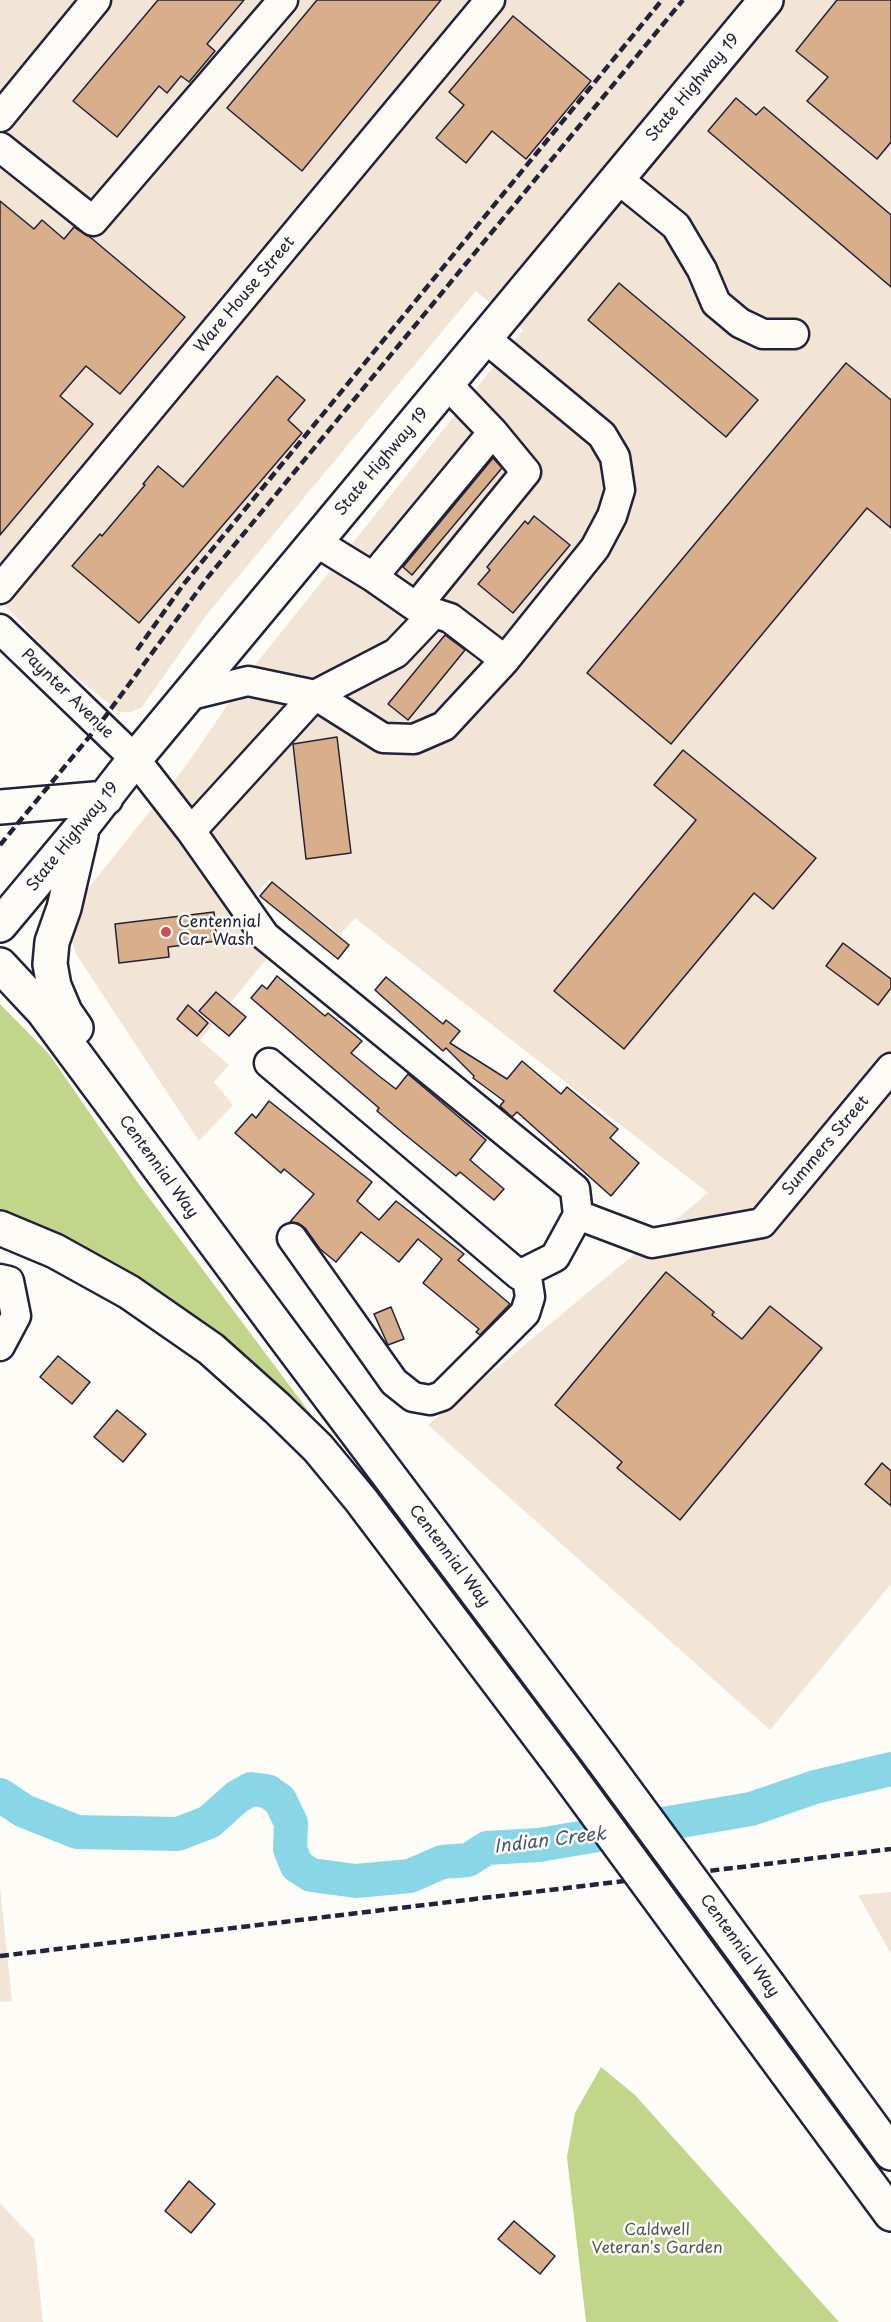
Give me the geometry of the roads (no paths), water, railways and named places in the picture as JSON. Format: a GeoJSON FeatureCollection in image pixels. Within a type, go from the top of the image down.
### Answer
{"type":"FeatureCollection","features":[{"type":"Feature","properties":{"kind":"main road","name":"State Highway 19"},"geometry":{"type":"LineString","coordinates":[[0,925],[187,696],[766,0]]}},
{"type":"Feature","properties":{"kind":"main road"},"geometry":{"type":"LineString","coordinates":[[0,807],[106,798]]}},
{"type":"Feature","properties":{"kind":"main road"},"geometry":{"type":"LineString","coordinates":[[82,827],[64,908],[52,942],[50,964],[54,986],[65,1012],[269,1288],[287,1340]]}},
{"type":"Feature","properties":{"kind":"main road","name":"Centennial Way"},"geometry":{"type":"LineString","coordinates":[[0,965],[43,1011],[602,1759],[891,2153]]}},
{"type":"Feature","properties":{"kind":"main road"},"geometry":{"type":"LineString","coordinates":[[0,1228],[55,1251],[129,1292],[211,1349],[278,1408],[318,1448],[361,1500],[561,1765],[891,2214]]}},
{"type":"Feature","properties":{"kind":"street"},"geometry":{"type":"LineString","coordinates":[[0,117],[96,0]]}},
{"type":"Feature","properties":{"kind":"street"},"geometry":{"type":"LineString","coordinates":[[0,147],[93,221],[283,0]]}},
{"type":"Feature","properties":{"kind":"street","name":"Ware House Street"},"geometry":{"type":"LineString","coordinates":[[0,590],[490,0]]}},
{"type":"Feature","properties":{"kind":"street"},"geometry":{"type":"LineString","coordinates":[[618,179],[676,226],[702,270],[716,303],[740,323],[763,334],[794,334]]}},
{"type":"Feature","properties":{"kind":"street"},"geometry":{"type":"LineString","coordinates":[[187,696],[248,681],[315,695],[383,738],[414,739],[444,726],[505,660],[595,548],[612,516],[620,490],[615,458],[602,435],[485,338]]}},
{"type":"Feature","properties":{"kind":"street"},"geometry":{"type":"LineString","coordinates":[[191,831],[315,695],[396,653],[525,472],[494,432],[447,384]]}},
{"type":"Feature","properties":{"kind":"street"},"geometry":{"type":"LineString","coordinates":[[373,577],[494,432]]}},
{"type":"Feature","properties":{"kind":"street"},"geometry":{"type":"LineString","coordinates":[[316,542],[425,610],[450,618],[505,660]]}},
{"type":"Feature","properties":{"kind":"street","name":"Paynter Avenue"},"geometry":{"type":"LineString","coordinates":[[0,629],[135,759],[191,831],[265,936],[574,1189],[578,1215]]}},
{"type":"Feature","properties":{"kind":"street"},"geometry":{"type":"LineString","coordinates":[[269,1063],[519,1275],[555,1257],[578,1215]]}},
{"type":"Feature","properties":{"kind":"street","name":"Summers Street"},"geometry":{"type":"LineString","coordinates":[[578,1215],[652,1243],[762,1223],[891,1068]]}},
{"type":"Feature","properties":{"kind":"street"},"geometry":{"type":"LineString","coordinates":[[292,1238],[394,1382],[414,1396],[430,1400],[442,1396],[525,1313],[530,1297],[526,1271]]}},
{"type":"Feature","properties":{"kind":"street"},"geometry":{"type":"LineString","coordinates":[[0,1279],[9,1281],[16,1316],[0,1346]]}},
{"type":"Feature","properties":{"kind":"waterway","name":"Indian Creek"},"geometry":{"type":"LineString","coordinates":[[0,1795],[24,1811],[77,1832],[178,1834],[209,1822],[237,1797],[251,1789],[267,1791],[280,1800],[291,1823],[290,1849],[297,1866],[311,1875],[356,1881],[410,1876],[442,1862],[468,1860],[487,1848],[539,1845],[751,1809],[815,1787],[891,1769]]}},
{"type":"Feature","properties":{"kind":"railway"},"geometry":{"type":"LineString","coordinates":[[137,650],[183,585],[662,0]]}},
{"type":"Feature","properties":{"kind":"railway"},"geometry":{"type":"LineString","coordinates":[[0,845],[99,725],[208,577],[683,0]]}},
{"type":"Feature","properties":{"kind":"railway"},"geometry":{"type":"LineString","coordinates":[[0,1956],[891,1849]]}},
{"type":"Feature","properties":{"kind":"place","name":"Centennial Car Wash"},"geometry":{"type":"Point","coordinates":[166,932]}},
{"type":"Feature","properties":{"kind":"park label","name":"Caldwell Veteran's Garden"},"geometry":{"type":"Point","coordinates":[657,2240]}}]}
